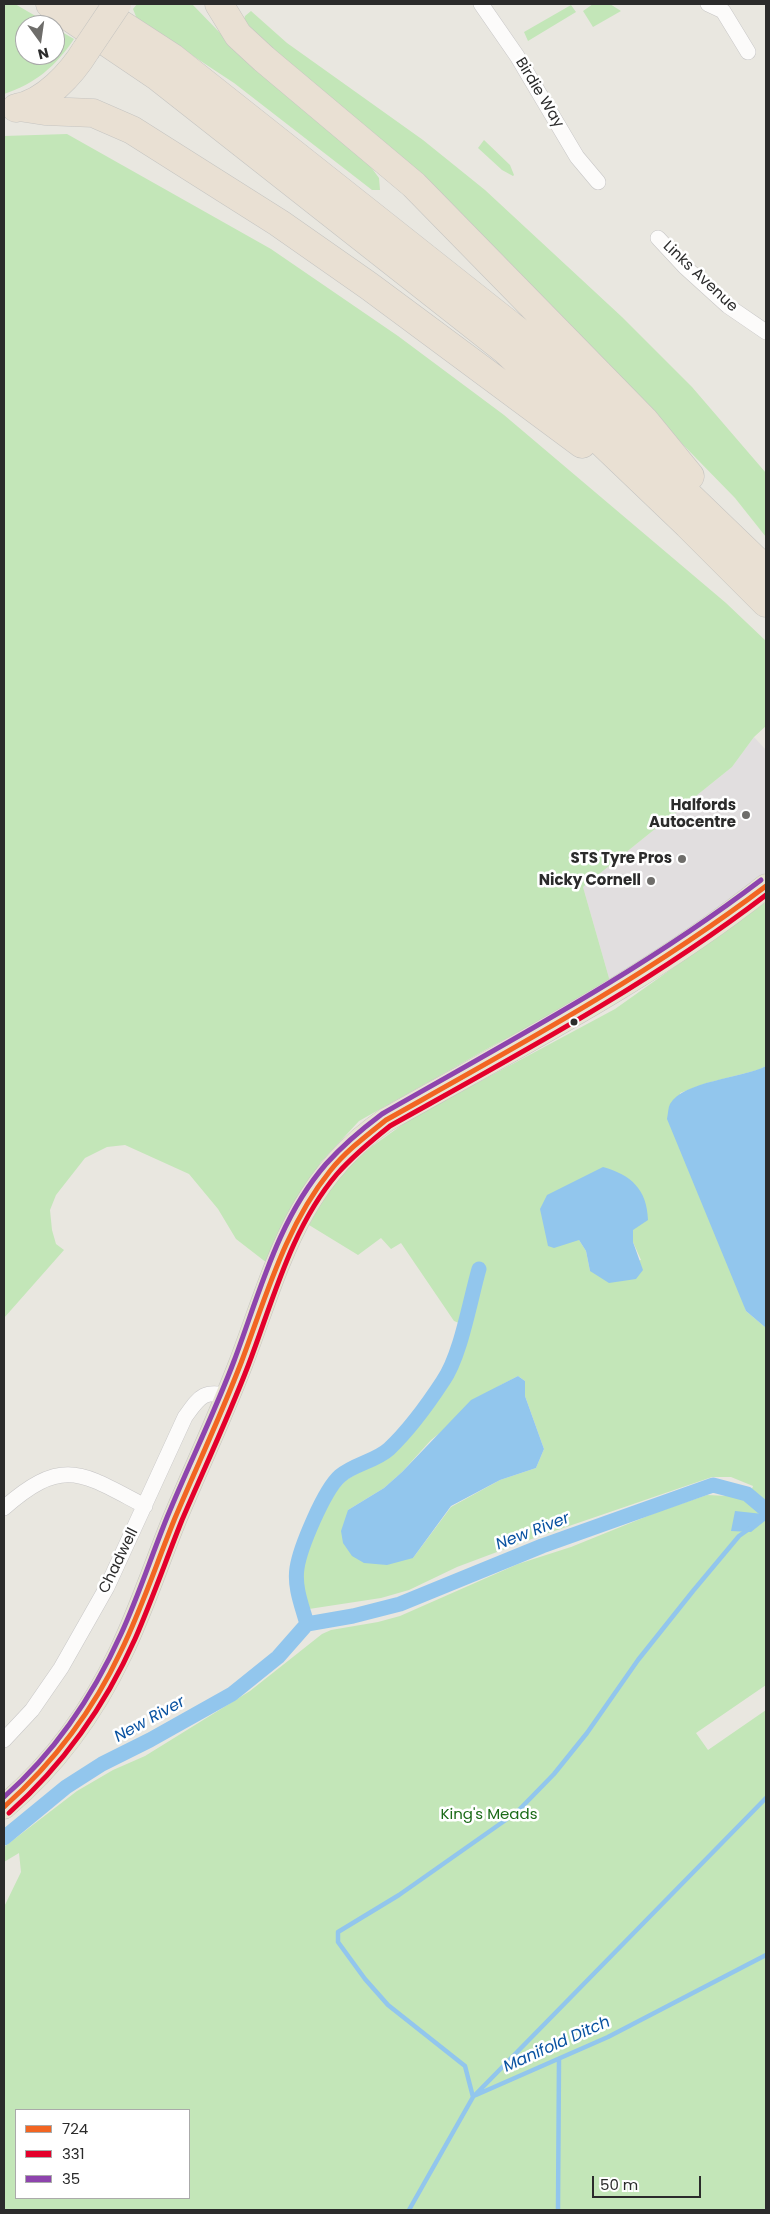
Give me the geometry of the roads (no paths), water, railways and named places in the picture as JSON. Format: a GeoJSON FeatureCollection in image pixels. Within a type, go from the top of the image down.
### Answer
{"type":"FeatureCollection","features":[{"type":"Feature","properties":{"kind":"highway"},"geometry":{"type":"LineString","coordinates":[[50,4],[158,77],[505,350],[688,525],[766,603]]}},
{"type":"Feature","properties":{"kind":"highway"},"geometry":{"type":"LineString","coordinates":[[90,4],[173,58],[519,332],[764,568]]}},
{"type":"Feature","properties":{"kind":"highway"},"geometry":{"type":"LineString","coordinates":[[12,108],[55,88],[79,61],[117,4]]}},
{"type":"Feature","properties":{"kind":"highway"},"geometry":{"type":"LineString","coordinates":[[219,4],[238,35],[288,80],[414,185],[645,421],[764,568]]}},
{"type":"Feature","properties":{"kind":"highway"},"geometry":{"type":"LineString","coordinates":[[12,108],[45,112],[93,113],[132,130],[278,223],[369,286],[688,525]]}},
{"type":"Feature","properties":{"kind":"main road"},"geometry":{"type":"LineString","coordinates":[[4,1808],[37,1776],[69,1739],[85,1718],[108,1679],[122,1651],[175,1519],[228,1396],[262,1303],[294,1225],[309,1198],[342,1156],[386,1120],[599,1001],[639,976],[736,910],[766,886]]}},
{"type":"Feature","properties":{"kind":"street","name":"Birdie Way"},"geometry":{"type":"LineString","coordinates":[[481,4],[517,56],[577,157],[598,182]]}},
{"type":"Feature","properties":{"kind":"street"},"geometry":{"type":"LineString","coordinates":[[708,4],[723,12],[748,52]]}},
{"type":"Feature","properties":{"kind":"street","name":"Links Avenue"},"geometry":{"type":"LineString","coordinates":[[658,238],[685,267],[728,306],[766,332]]}},
{"type":"Feature","properties":{"kind":"street","name":"Chadwell"},"geometry":{"type":"LineString","coordinates":[[4,1740],[32,1710],[61,1668],[107,1588],[185,1417],[199,1398],[213,1392],[228,1396]]}},
{"type":"Feature","properties":{"kind":"street"},"geometry":{"type":"LineString","coordinates":[[4,1508],[34,1485],[56,1476],[71,1473],[89,1477],[146,1506]]}},
{"type":"Feature","properties":{"kind":"water"},"geometry":{"type":"Polygon","coordinates":[[[766,1066],[766,1328],[746,1311],[667,1119],[670,1104],[677,1096],[687,1090],[766,1066]]]}},
{"type":"Feature","properties":{"kind":"water"},"geometry":{"type":"Polygon","coordinates":[[[603,1167],[622,1174],[636,1185],[641,1192],[647,1209],[648,1220],[633,1230],[633,1242],[643,1270],[636,1279],[609,1283],[590,1271],[586,1251],[579,1240],[554,1248],[548,1246],[540,1209],[547,1195],[603,1167]]]}},
{"type":"Feature","properties":{"kind":"water"},"geometry":{"type":"Polygon","coordinates":[[[518,1376],[525,1381],[525,1396],[544,1449],[536,1468],[500,1480],[451,1506],[413,1558],[387,1565],[364,1563],[352,1556],[343,1543],[341,1531],[348,1510],[384,1488],[402,1472],[471,1400],[518,1376]]]}},
{"type":"Feature","properties":{"kind":"water"},"geometry":{"type":"Polygon","coordinates":[[[759,1502],[766,1506],[766,1520],[751,1532],[731,1531],[735,1511],[763,1514],[755,1508],[759,1502]]]}},
{"type":"Feature","properties":{"kind":"waterway","name":"New River"},"geometry":{"type":"LineString","coordinates":[[307,1624],[296,1575],[299,1559],[320,1506],[340,1476],[352,1468],[378,1457],[389,1449],[411,1425],[437,1390],[455,1357],[479,1269]]}},
{"type":"Feature","properties":{"kind":"waterway","name":"New River"},"geometry":{"type":"LineString","coordinates":[[4,1838],[66,1787],[102,1764],[150,1740],[232,1694],[278,1657],[307,1624],[353,1616],[400,1604],[542,1546],[713,1485],[747,1494],[766,1510]]}},
{"type":"Feature","properties":{"kind":"waterway"},"geometry":{"type":"LineString","coordinates":[[473,2097],[465,2066],[388,2005],[365,1979],[338,1942],[338,1932],[399,1895],[517,1812],[554,1774],[587,1733],[638,1660],[739,1536],[749,1529]]}},
{"type":"Feature","properties":{"kind":"waterway"},"geometry":{"type":"LineString","coordinates":[[409,2210],[473,2097],[766,1798]]}},
{"type":"Feature","properties":{"kind":"waterway","name":"Manifold Ditch"},"geometry":{"type":"LineString","coordinates":[[476,2095],[608,2037],[766,1955]]}},
{"type":"Feature","properties":{"kind":"waterway"},"geometry":{"type":"LineString","coordinates":[[558,2210],[559,2059]]}},
{"type":"Feature","properties":{"kind":"place","name":"Halfords Autocentre"},"geometry":{"type":"Point","coordinates":[746,815]}},
{"type":"Feature","properties":{"kind":"place","name":"STS Tyre Pros"},"geometry":{"type":"Point","coordinates":[682,859]}},
{"type":"Feature","properties":{"kind":"place","name":"Nicky Cornell"},"geometry":{"type":"Point","coordinates":[651,881]}},
{"type":"Feature","properties":{"kind":"park label","name":"King's Meads"},"geometry":{"type":"Point","coordinates":[489,1815]}}]}
